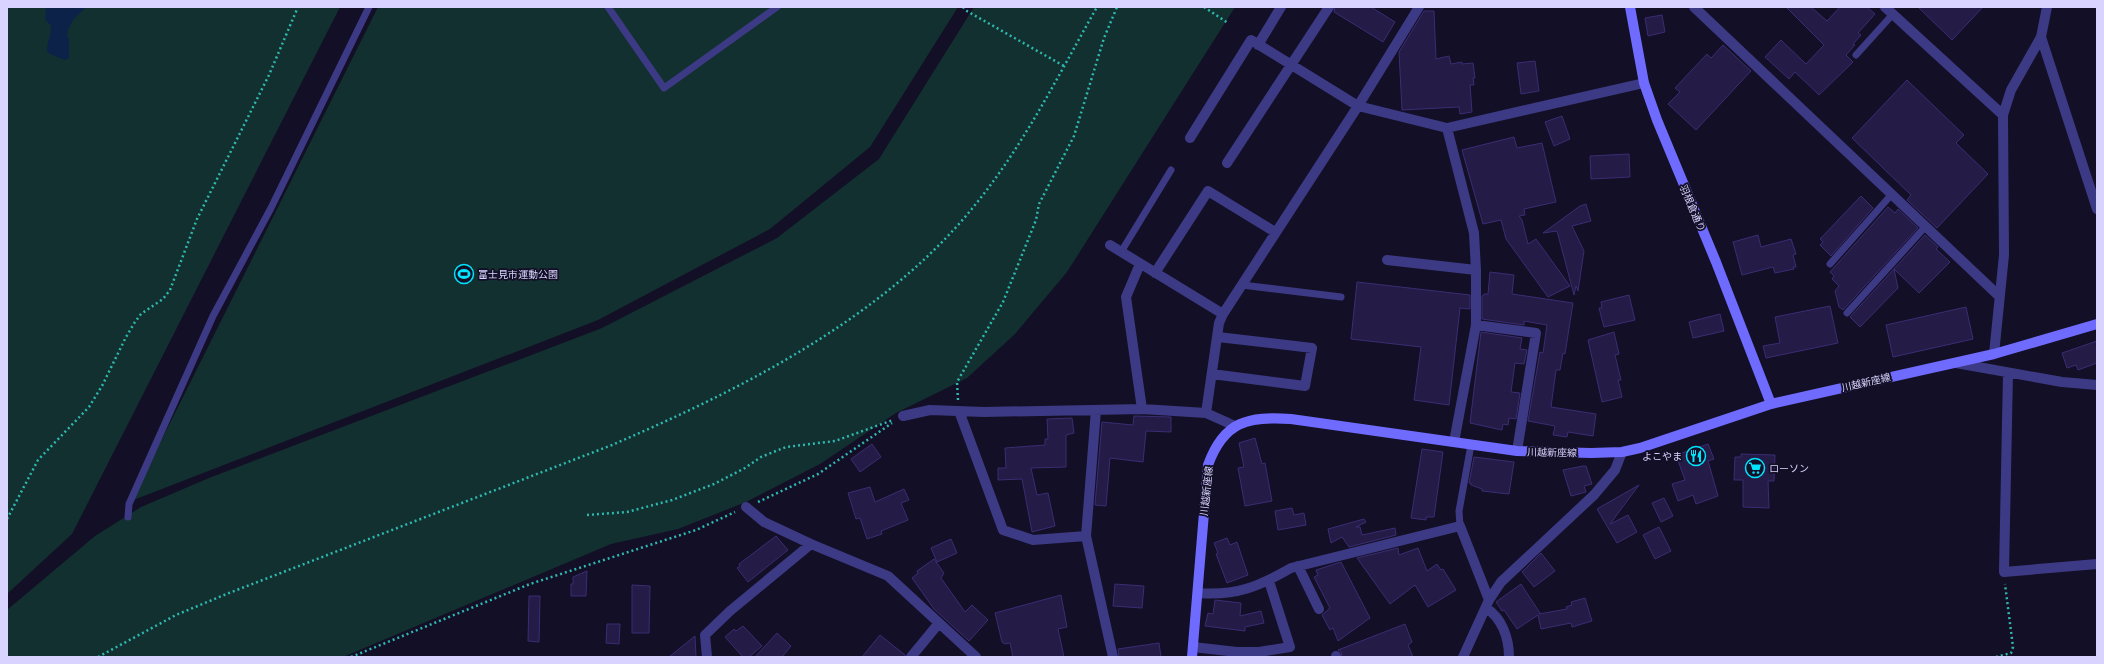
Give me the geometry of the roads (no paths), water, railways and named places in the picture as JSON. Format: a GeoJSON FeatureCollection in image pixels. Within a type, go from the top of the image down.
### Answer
{"type":"FeatureCollection","features":[{"type":"Feature","properties":{"kind":"main road","name":"羽根倉通り"},"geometry":{"type":"LineString","coordinates":[[1630,7],[1644,83],[1657,120],[1716,262],[1771,404]]}},
{"type":"Feature","properties":{"kind":"main road","name":"川越新座線"},"geometry":{"type":"LineString","coordinates":[[1192,652],[1208,465],[1214,449],[1222,436],[1235,426],[1251,420],[1269,417],[1291,419],[1517,451],[1570,453],[1622,452],[1640,448],[1771,404],[1994,354],[2097,324]]}},
{"type":"Feature","properties":{"kind":"street"},"geometry":{"type":"LineString","coordinates":[[1258,45],[1281,7]]}},
{"type":"Feature","properties":{"kind":"street"},"geometry":{"type":"LineString","coordinates":[[1227,163],[1329,7]]}},
{"type":"Feature","properties":{"kind":"street"},"geometry":{"type":"LineString","coordinates":[[1206,413],[1219,323],[1223,314],[1358,106],[1419,7]]}},
{"type":"Feature","properties":{"kind":"street"},"geometry":{"type":"LineString","coordinates":[[1694,7],[1999,296]]}},
{"type":"Feature","properties":{"kind":"street"},"geometry":{"type":"LineString","coordinates":[[1994,354],[2004,255],[2004,115],[2011,90],[2041,36],[2047,7]]}},
{"type":"Feature","properties":{"kind":"street"},"geometry":{"type":"LineString","coordinates":[[1889,10],[2004,115]]}},
{"type":"Feature","properties":{"kind":"street"},"geometry":{"type":"LineString","coordinates":[[2041,36],[2097,209]]}},
{"type":"Feature","properties":{"kind":"street"},"geometry":{"type":"LineString","coordinates":[[1190,138],[1251,40],[1358,106],[1447,128],[1644,83]]}},
{"type":"Feature","properties":{"kind":"street"},"geometry":{"type":"LineString","coordinates":[[1447,128],[1474,233],[1476,270],[1476,325],[1454,442]]}},
{"type":"Feature","properties":{"kind":"street"},"geometry":{"type":"LineString","coordinates":[[1155,273],[1208,191],[1275,232]]}},
{"type":"Feature","properties":{"kind":"street"},"geometry":{"type":"LineString","coordinates":[[1110,245],[1223,314]]}},
{"type":"Feature","properties":{"kind":"street"},"geometry":{"type":"LineString","coordinates":[[1387,260],[1476,270]]}},
{"type":"Feature","properties":{"kind":"street"},"geometry":{"type":"LineString","coordinates":[[1140,264],[1126,297],[1142,409]]}},
{"type":"Feature","properties":{"kind":"street"},"geometry":{"type":"LineString","coordinates":[[1476,325],[1536,333],[1517,451]]}},
{"type":"Feature","properties":{"kind":"street"},"geometry":{"type":"LineString","coordinates":[[1212,374],[1305,386],[1312,348],[1218,337]]}},
{"type":"Feature","properties":{"kind":"street"},"geometry":{"type":"LineString","coordinates":[[1956,363],[2062,382],[2097,385]]}},
{"type":"Feature","properties":{"kind":"street"},"geometry":{"type":"LineString","coordinates":[[2008,373],[2004,572],[2097,564]]}},
{"type":"Feature","properties":{"kind":"street"},"geometry":{"type":"LineString","coordinates":[[903,416],[930,410],[959,412],[1142,409],[1206,413],[1235,426]]}},
{"type":"Feature","properties":{"kind":"street"},"geometry":{"type":"LineString","coordinates":[[1096,410],[1086,536],[1113,657]]}},
{"type":"Feature","properties":{"kind":"street"},"geometry":{"type":"LineString","coordinates":[[959,412],[1002,530],[1033,540],[1086,536]]}},
{"type":"Feature","properties":{"kind":"street"},"geometry":{"type":"LineString","coordinates":[[1463,657],[1488,604],[1501,582],[1594,495],[1616,470],[1622,452]]}},
{"type":"Feature","properties":{"kind":"street"},"geometry":{"type":"LineString","coordinates":[[746,507],[764,522],[811,544],[888,576],[976,657]]}},
{"type":"Feature","properties":{"kind":"street"},"geometry":{"type":"LineString","coordinates":[[1198,593],[1231,594],[1269,581],[1291,568],[1460,526],[1488,604],[1500,620],[1506,636],[1509,657]]}},
{"type":"Feature","properties":{"kind":"street"},"geometry":{"type":"LineString","coordinates":[[707,657],[705,635],[811,544]]}},
{"type":"Feature","properties":{"kind":"street"},"geometry":{"type":"LineString","coordinates":[[1298,566],[1319,609]]}},
{"type":"Feature","properties":{"kind":"street"},"geometry":{"type":"LineString","coordinates":[[1192,652],[1291,652],[1269,581]]}},
{"type":"Feature","properties":{"kind":"street"},"geometry":{"type":"LineString","coordinates":[[911,657],[939,623]]}},
{"type":"Feature","properties":{"kind":"lane"},"geometry":{"type":"LineString","coordinates":[[128,517],[129,504],[213,316],[271,208],[369,7]]}},
{"type":"Feature","properties":{"kind":"lane"},"geometry":{"type":"LineString","coordinates":[[608,7],[664,88],[778,7]]}},
{"type":"Feature","properties":{"kind":"lane"},"geometry":{"type":"LineString","coordinates":[[1856,55],[1889,10]]}},
{"type":"Feature","properties":{"kind":"lane"},"geometry":{"type":"LineString","coordinates":[[1121,252],[1170,170]]}},
{"type":"Feature","properties":{"kind":"lane"},"geometry":{"type":"LineString","coordinates":[[1830,264],[1892,194]]}},
{"type":"Feature","properties":{"kind":"lane"},"geometry":{"type":"LineString","coordinates":[[1847,313],[1926,226]]}},
{"type":"Feature","properties":{"kind":"lane"},"geometry":{"type":"LineString","coordinates":[[1242,285],[1341,297]]}},
{"type":"Feature","properties":{"kind":"lane"},"geometry":{"type":"LineString","coordinates":[[1460,526],[1459,511],[1471,445]]}},
{"type":"Feature","properties":{"kind":"water"},"geometry":{"type":"Polygon","coordinates":[[[46,7],[87,7],[74,19],[68,30],[69,58],[65,60],[50,54],[47,51],[51,26],[45,19],[46,7]]]}},
{"type":"Feature","properties":{"kind":"place","name":"富士見市運動公園"},"geometry":{"type":"Point","coordinates":[464,274]}},
{"type":"Feature","properties":{"kind":"place","name":"よこやま"},"geometry":{"type":"Point","coordinates":[1696,456]}},
{"type":"Feature","properties":{"kind":"place","name":"ローソン"},"geometry":{"type":"Point","coordinates":[1755,468]}}]}
